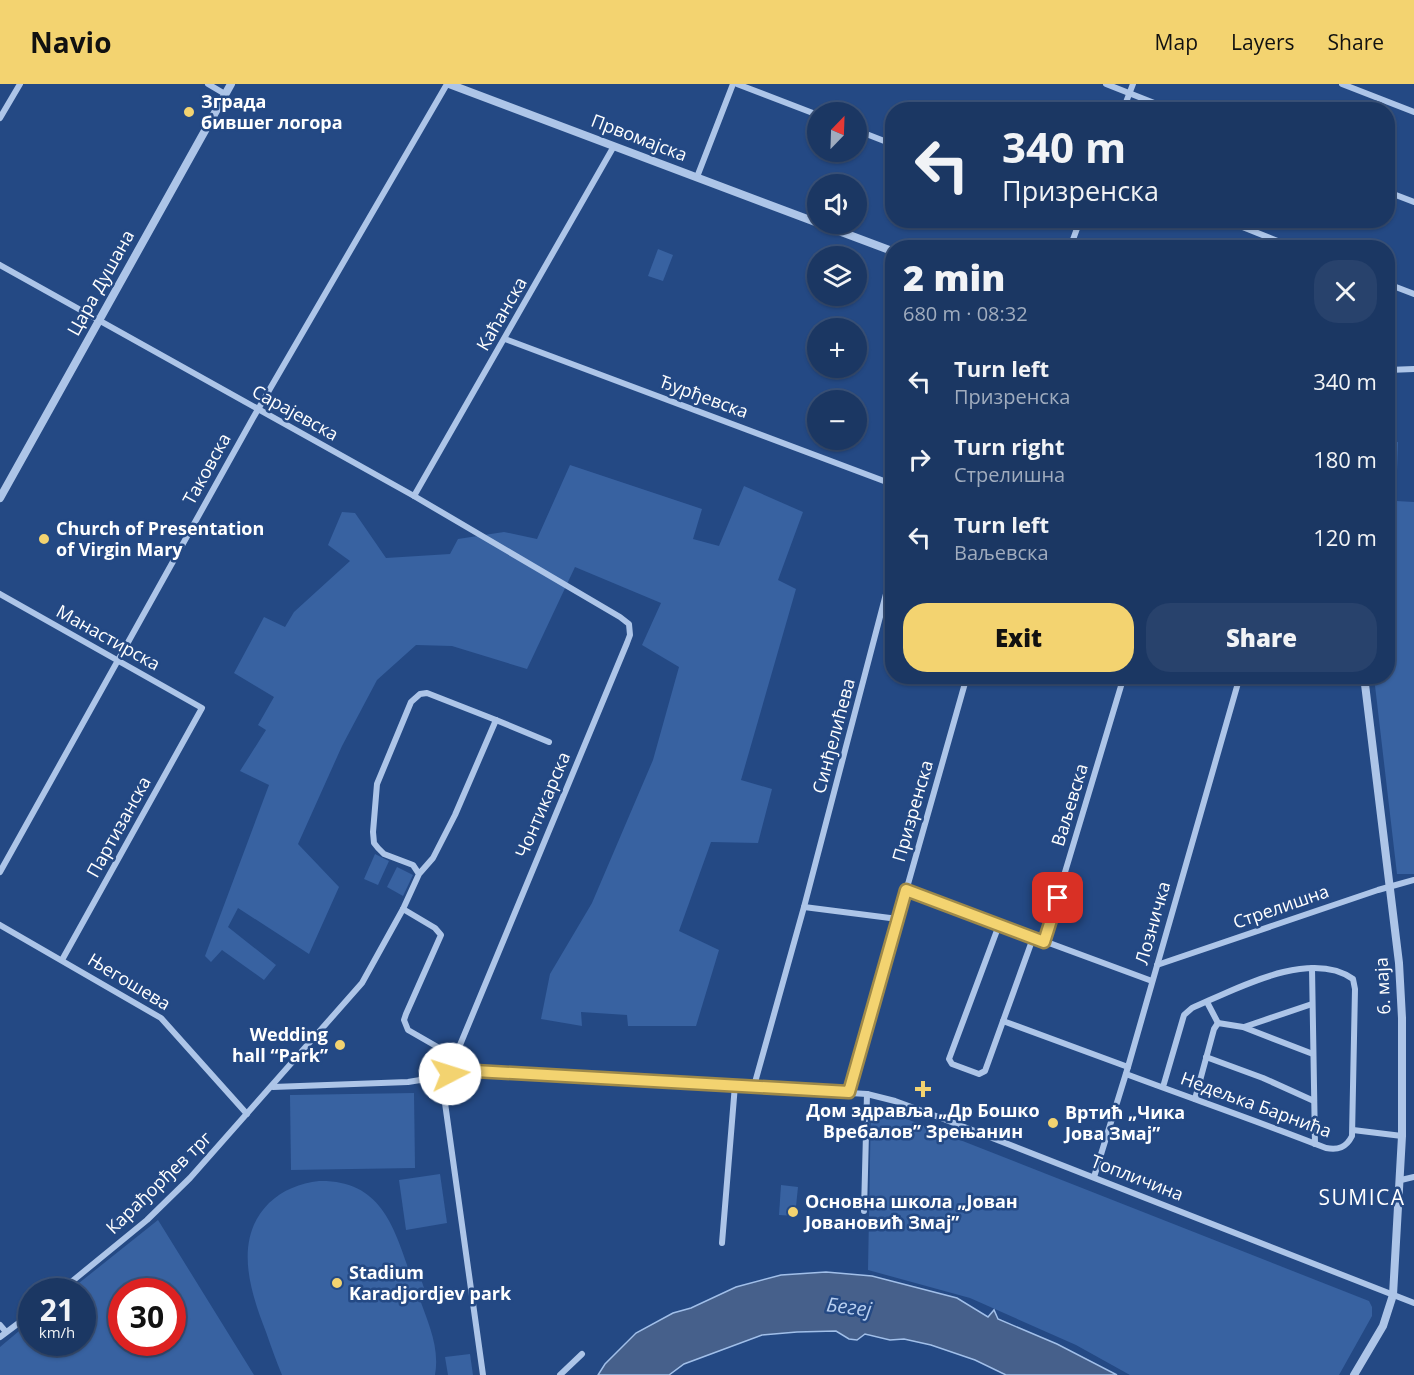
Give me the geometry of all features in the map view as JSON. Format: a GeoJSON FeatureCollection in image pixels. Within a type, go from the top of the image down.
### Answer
{"type":"FeatureCollection","features":[{"type":"Feature","properties":{"kind":"street"},"geometry":{"type":"LineString","coordinates":[[0,118],[20,84]]}},
{"type":"Feature","properties":{"kind":"street"},"geometry":{"type":"LineString","coordinates":[[208,84],[225,94]]}},
{"type":"Feature","properties":{"kind":"street","name":"Цара Душана"},"geometry":{"type":"LineString","coordinates":[[0,498],[231,84]]}},
{"type":"Feature","properties":{"kind":"street","name":"Првомајска"},"geometry":{"type":"LineString","coordinates":[[448,84],[807,218]]}},
{"type":"Feature","properties":{"kind":"street","name":"Таковска"},"geometry":{"type":"LineString","coordinates":[[0,872],[258,409],[448,84]]}},
{"type":"Feature","properties":{"kind":"street"},"geometry":{"type":"LineString","coordinates":[[697,177],[735,84],[807,111]]}},
{"type":"Feature","properties":{"kind":"street"},"geometry":{"type":"LineString","coordinates":[[1106,84],[1152,102]]}},
{"type":"Feature","properties":{"kind":"street"},"geometry":{"type":"LineString","coordinates":[[1127,102],[1133,84]]}},
{"type":"Feature","properties":{"kind":"street"},"geometry":{"type":"LineString","coordinates":[[1342,84],[1388,102]]}},
{"type":"Feature","properties":{"kind":"street"},"geometry":{"type":"LineString","coordinates":[[1395,105],[1414,112]]}},
{"type":"Feature","properties":{"kind":"street"},"geometry":{"type":"LineString","coordinates":[[867,134],[885,141]]}},
{"type":"Feature","properties":{"kind":"street","name":"Каћанска"},"geometry":{"type":"LineString","coordinates":[[414,496],[614,146]]}},
{"type":"Feature","properties":{"kind":"street"},"geometry":{"type":"LineString","coordinates":[[1395,195],[1414,202]]}},
{"type":"Feature","properties":{"kind":"street"},"geometry":{"type":"LineString","coordinates":[[1246,228],[1275,240]]}},
{"type":"Feature","properties":{"kind":"street","name":"Првомајска"},"geometry":{"type":"LineString","coordinates":[[848,234],[885,248]]}},
{"type":"Feature","properties":{"kind":"street","name":"Сарајевска"},"geometry":{"type":"LineString","coordinates":[[0,265],[414,496],[574,590]]}},
{"type":"Feature","properties":{"kind":"street"},"geometry":{"type":"LineString","coordinates":[[1395,287],[1414,294]]}},
{"type":"Feature","properties":{"kind":"street","name":"Ђурђевска"},"geometry":{"type":"LineString","coordinates":[[505,339],[885,481]]}},
{"type":"Feature","properties":{"kind":"street"},"geometry":{"type":"LineString","coordinates":[[1395,370],[1414,369]]}},
{"type":"Feature","properties":{"kind":"street","name":"Чонтикарска"},"geometry":{"type":"LineString","coordinates":[[455,1057],[630,635],[629,624],[625,620],[574,590]]}},
{"type":"Feature","properties":{"kind":"street","name":"Манастирска"},"geometry":{"type":"LineString","coordinates":[[0,594],[202,708]]}},
{"type":"Feature","properties":{"kind":"street","name":"Синђелићева"},"geometry":{"type":"LineString","coordinates":[[754,1086],[804,907],[885,598]]}},
{"type":"Feature","properties":{"kind":"street","name":"Призренска"},"geometry":{"type":"LineString","coordinates":[[849,1092],[965,684]]}},
{"type":"Feature","properties":{"kind":"street","name":"Ваљевска"},"geometry":{"type":"LineString","coordinates":[[1044,942],[1122,684]]}},
{"type":"Feature","properties":{"kind":"street","name":"Лозничка"},"geometry":{"type":"LineString","coordinates":[[1094,1177],[1238,684]]}},
{"type":"Feature","properties":{"kind":"street","name":"6. маја"},"geometry":{"type":"LineString","coordinates":[[1354,1375],[1383,1326],[1393,1295],[1402,1136],[1399,963],[1365,684]]}},
{"type":"Feature","properties":{"kind":"street"},"geometry":{"type":"LineString","coordinates":[[419,874],[413,865],[384,854],[378,849],[374,843],[373,832],[377,784],[411,702],[420,694],[434,694],[549,742]]}},
{"type":"Feature","properties":{"kind":"street","name":"Партизанска"},"geometry":{"type":"LineString","coordinates":[[62,960],[202,708]]}},
{"type":"Feature","properties":{"kind":"street","name":"Карађорђев трг"},"geometry":{"type":"LineString","coordinates":[[76,1278],[147,1220],[190,1179],[362,983],[403,909],[419,874],[433,858],[442,841],[496,720]]}},
{"type":"Feature","properties":{"kind":"street","name":"Стрелишна"},"geometry":{"type":"LineString","coordinates":[[1157,964],[1389,886],[1414,880]]}},
{"type":"Feature","properties":{"kind":"street"},"geometry":{"type":"LineString","coordinates":[[906,890],[1152,981]]}},
{"type":"Feature","properties":{"kind":"street"},"geometry":{"type":"LineString","coordinates":[[804,907],[898,919]]}},
{"type":"Feature","properties":{"kind":"street"},"geometry":{"type":"LineString","coordinates":[[403,909],[435,928],[441,935],[406,1014],[405,1025],[408,1030],[455,1057],[445,1089],[445,1103],[483,1375]]}},
{"type":"Feature","properties":{"kind":"street","name":"Његошева"},"geometry":{"type":"LineString","coordinates":[[0,925],[162,1018],[247,1114]]}},
{"type":"Feature","properties":{"kind":"street"},"geometry":{"type":"LineString","coordinates":[[999,925],[949,1059],[951,1064],[979,1074],[985,1071],[1033,938]]}},
{"type":"Feature","properties":{"kind":"street"},"geometry":{"type":"LineString","coordinates":[[1312,968],[1315,1144]]}},
{"type":"Feature","properties":{"kind":"street"},"geometry":{"type":"LineString","coordinates":[[1163,1088],[1184,1015],[1192,1008],[1250,983],[1289,970],[1312,968],[1340,972],[1353,979],[1355,984],[1353,1130]]}},
{"type":"Feature","properties":{"kind":"street"},"geometry":{"type":"LineString","coordinates":[[1207,1002],[1218,1023]]}},
{"type":"Feature","properties":{"kind":"street"},"geometry":{"type":"LineString","coordinates":[[1244,1027],[1312,1004]]}},
{"type":"Feature","properties":{"kind":"street","name":"Недељка Барнића"},"geometry":{"type":"LineString","coordinates":[[1003,1021],[1127,1070],[1163,1088],[1326,1148],[1339,1149],[1351,1139],[1353,1130],[1402,1136]]}},
{"type":"Feature","properties":{"kind":"street"},"geometry":{"type":"LineString","coordinates":[[1218,1023],[1244,1027],[1313,1054]]}},
{"type":"Feature","properties":{"kind":"street"},"geometry":{"type":"LineString","coordinates":[[1195,1099],[1214,1029],[1218,1023]]}},
{"type":"Feature","properties":{"kind":"street"},"geometry":{"type":"LineString","coordinates":[[1206,1057],[1263,1078],[1314,1101]]}},
{"type":"Feature","properties":{"kind":"street","name":"Топличина"},"geometry":{"type":"LineString","coordinates":[[450,1074],[475,1071],[867,1094],[916,1109],[1094,1177],[1414,1303]]}},
{"type":"Feature","properties":{"kind":"street"},"geometry":{"type":"LineString","coordinates":[[273,1087],[408,1082],[450,1074]]}},
{"type":"Feature","properties":{"kind":"street"},"geometry":{"type":"LineString","coordinates":[[722,1243],[735,1085]]}},
{"type":"Feature","properties":{"kind":"street"},"geometry":{"type":"LineString","coordinates":[[864,1211],[867,1094]]}},
{"type":"Feature","properties":{"kind":"street"},"geometry":{"type":"LineString","coordinates":[[1401,1180],[1414,1177]]}},
{"type":"Feature","properties":{"kind":"street"},"geometry":{"type":"LineString","coordinates":[[0,1337],[18,1323]]}},
{"type":"Feature","properties":{"kind":"street"},"geometry":{"type":"LineString","coordinates":[[0,1325],[6,1332]]}},
{"type":"Feature","properties":{"kind":"street"},"geometry":{"type":"LineString","coordinates":[[560,1375],[582,1354]]}},
{"type":"Feature","properties":{"kind":"shaded area"},"geometry":{"type":"Polygon","coordinates":[[[658,249],[673,255],[663,281],[648,276],[658,249]]]}},
{"type":"Feature","properties":{"kind":"shaded area"},"geometry":{"type":"Polygon","coordinates":[[[1395,442],[1398,442],[1396,501],[1414,502],[1414,874],[1397,874],[1375,684],[1395,684],[1395,442]]]}},
{"type":"Feature","properties":{"kind":"shaded area"},"geometry":{"type":"Polygon","coordinates":[[[570,465],[702,509],[693,539],[719,546],[744,486],[803,512],[778,580],[796,589],[741,780],[772,789],[758,843],[711,842],[679,931],[719,950],[696,1026],[628,1026],[627,1015],[581,1012],[582,1026],[541,1019],[550,974],[592,903],[653,760],[679,667],[642,645],[661,603],[575,567],[527,669],[452,646],[416,645],[377,680],[342,746],[298,844],[339,887],[309,954],[238,908],[228,927],[276,965],[264,980],[222,950],[211,962],[205,956],[269,785],[240,771],[266,730],[258,725],[274,697],[234,673],[264,617],[285,627],[294,612],[350,561],[328,545],[342,512],[355,513],[386,558],[450,554],[458,539],[504,532],[537,539],[570,465]]]}},
{"type":"Feature","properties":{"kind":"shaded area"},"geometry":{"type":"Polygon","coordinates":[[[375,854],[389,861],[378,885],[364,879],[375,854]]]}},
{"type":"Feature","properties":{"kind":"shaded area"},"geometry":{"type":"Polygon","coordinates":[[[397,867],[413,875],[403,896],[387,887],[397,867]]]}},
{"type":"Feature","properties":{"kind":"shaded area"},"geometry":{"type":"Polygon","coordinates":[[[414,1093],[415,1168],[291,1170],[290,1095],[414,1093]]]}},
{"type":"Feature","properties":{"kind":"shaded area"},"geometry":{"type":"Polygon","coordinates":[[[871,1105],[1369,1301],[1372,1316],[1339,1375],[1130,1375],[1076,1345],[970,1298],[868,1270],[871,1105]]]}},
{"type":"Feature","properties":{"kind":"shaded area"},"geometry":{"type":"Polygon","coordinates":[[[440,1174],[447,1223],[406,1230],[399,1180],[440,1174]]]}},
{"type":"Feature","properties":{"kind":"shaded area","name":"Stadium Karadjordjev park"},"geometry":{"type":"Polygon","coordinates":[[[319,1181],[340,1183],[357,1188],[381,1208],[390,1222],[410,1273],[418,1270],[426,1294],[419,1297],[435,1345],[435,1375],[282,1375],[250,1283],[248,1249],[251,1233],[258,1217],[274,1198],[305,1183],[319,1181]]]}},
{"type":"Feature","properties":{"kind":"shaded area"},"geometry":{"type":"Polygon","coordinates":[[[781,1185],[798,1187],[795,1216],[779,1215],[781,1185]]]}},
{"type":"Feature","properties":{"kind":"shaded area"},"geometry":{"type":"Polygon","coordinates":[[[158,1220],[254,1375],[0,1375],[0,1347],[18,1332],[18,1356],[96,1356],[96,1278],[85,1278],[158,1220]]]}},
{"type":"Feature","properties":{"kind":"shaded area"},"geometry":{"type":"Polygon","coordinates":[[[470,1354],[473,1375],[448,1375],[445,1357],[470,1354]]]}},
{"type":"Feature","properties":{"kind":"water","name":"Бегеј"},"geometry":{"type":"Polygon","coordinates":[[[826,1272],[872,1276],[957,1298],[988,1317],[994,1310],[998,1319],[1057,1344],[1117,1375],[1006,1375],[975,1360],[931,1345],[904,1339],[890,1340],[865,1334],[857,1340],[849,1339],[836,1331],[762,1335],[684,1364],[669,1375],[598,1375],[605,1364],[636,1333],[673,1313],[691,1308],[736,1287],[781,1275],[826,1272]]]}},
{"type":"Feature","properties":{"kind":"place","name":"Зграда бившег логора"},"geometry":{"type":"Point","coordinates":[189,112]}},
{"type":"Feature","properties":{"kind":"place","name":"Church of Presentation of Virgin Mary"},"geometry":{"type":"Point","coordinates":[44,539]}},
{"type":"Feature","properties":{"kind":"place","name":"Wedding hall “Park”"},"geometry":{"type":"Point","coordinates":[340,1045]}},
{"type":"Feature","properties":{"kind":"place","name":"Дом здравља „Др Бошко Вребалов” Зрењанин"},"geometry":{"type":"Point","coordinates":[923,1089]}},
{"type":"Feature","properties":{"kind":"place","name":"Вртић „Чика Јова Змај”"},"geometry":{"type":"Point","coordinates":[1053,1123]}},
{"type":"Feature","properties":{"kind":"place","name":"Основна школа „Јован Јовановић Змај”"},"geometry":{"type":"Point","coordinates":[793,1212]}},
{"type":"Feature","properties":{"kind":"place","name":"Stadium Karadjordjev park"},"geometry":{"type":"Point","coordinates":[337,1283]}},
{"type":"Feature","properties":{"kind":"district","name":"SUMICA"},"geometry":{"type":"Point","coordinates":[1362,1198]}},
{"type":"Feature","properties":{"kind":"route"},"geometry":{"type":"LineString","coordinates":[[450,1074],[475,1071],[849,1092],[906,890],[1044,942],[1058,898]]}}]}
